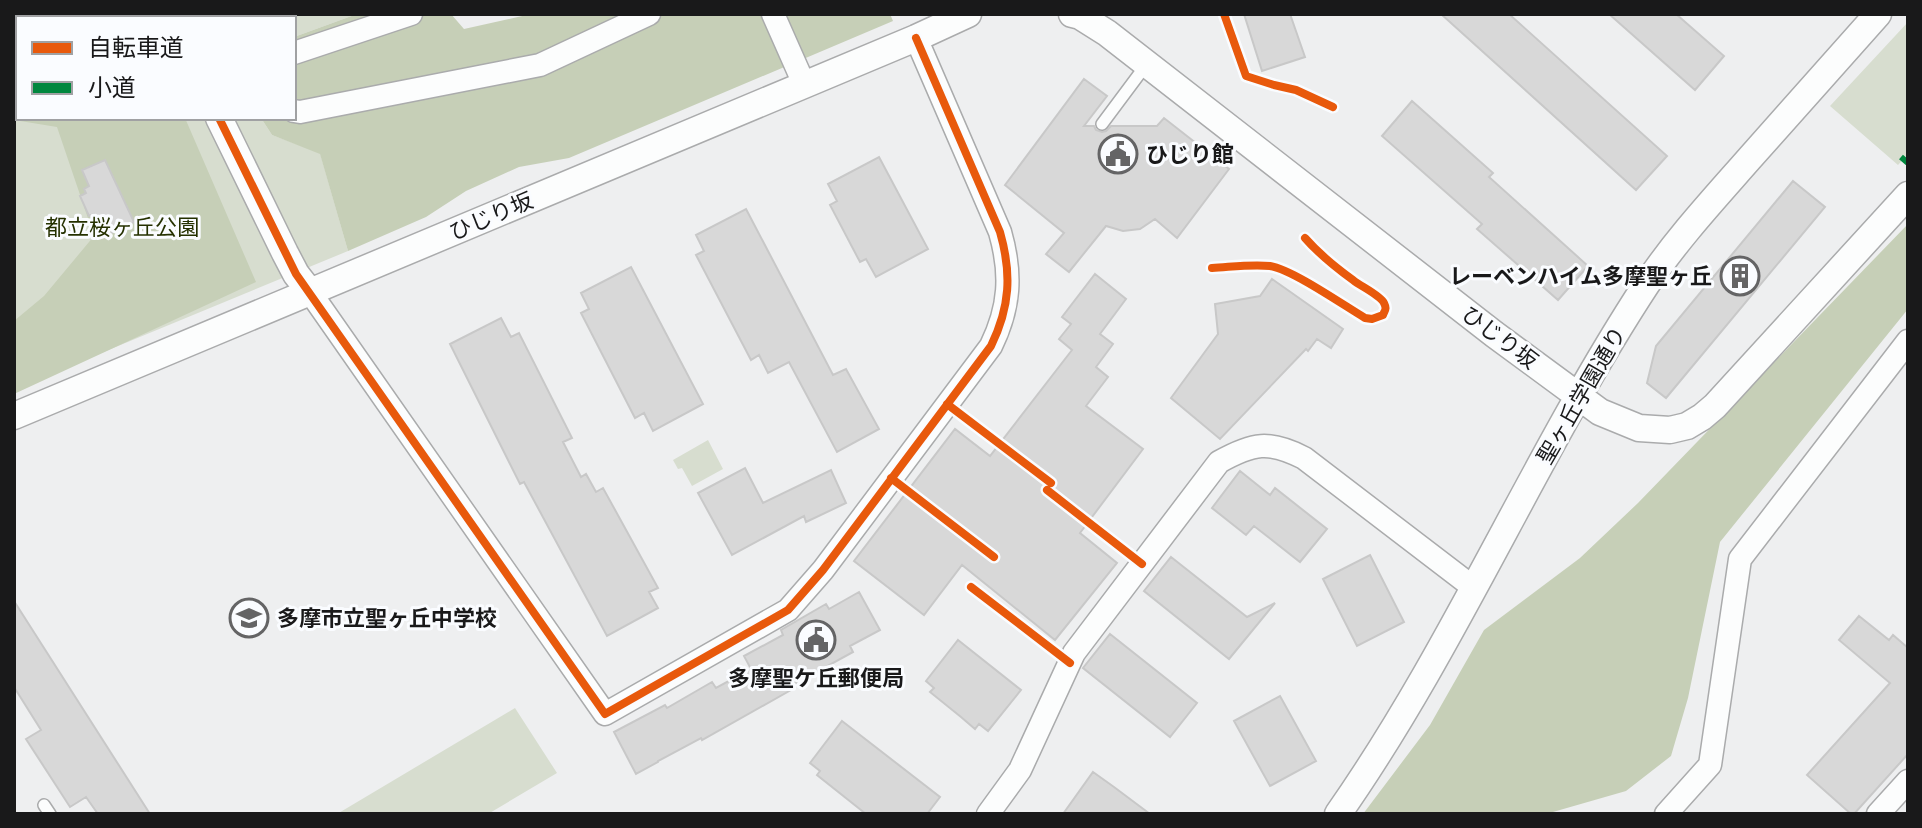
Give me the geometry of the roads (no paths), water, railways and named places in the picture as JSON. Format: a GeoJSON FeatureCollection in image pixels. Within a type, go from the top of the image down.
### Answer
{"type":"FeatureCollection","features":[{"type":"Feature","properties":{"kind":"street"},"geometry":{"type":"LineString","coordinates":[[296,52],[411,14]]}},
{"type":"Feature","properties":{"kind":"street"},"geometry":{"type":"LineString","coordinates":[[296,111],[540,65],[649,14]]}},
{"type":"Feature","properties":{"kind":"street"},"geometry":{"type":"LineString","coordinates":[[773,14],[804,84]]}},
{"type":"Feature","properties":{"kind":"street","name":"ひじり坂"},"geometry":{"type":"LineString","coordinates":[[14,416],[968,14]]}},
{"type":"Feature","properties":{"kind":"street","name":"ひじり坂"},"geometry":{"type":"LineString","coordinates":[[1072,14],[1107,33],[1494,334],[1600,412],[1639,428],[1670,430],[1687,426],[1702,417],[1725,397],[1908,195]]}},
{"type":"Feature","properties":{"kind":"street","name":"聖ヶ丘学園通り"},"geometry":{"type":"LineString","coordinates":[[1338,814],[1431,666],[1578,395],[1647,284],[1683,234],[1878,14]]}},
{"type":"Feature","properties":{"kind":"street"},"geometry":{"type":"LineString","coordinates":[[220,120],[296,274],[605,714],[788,610],[823,570],[991,346],[1000,329],[1009,281],[1007,255],[1000,232],[916,38]]}},
{"type":"Feature","properties":{"kind":"street"},"geometry":{"type":"LineString","coordinates":[[1666,814],[1710,765],[1740,559],[1908,341]]}},
{"type":"Feature","properties":{"kind":"street"},"geometry":{"type":"LineString","coordinates":[[988,814],[1020,770],[1074,653],[1219,462],[1237,452],[1265,446],[1286,449],[1304,458],[1474,588]]}},
{"type":"Feature","properties":{"kind":"street"},"geometry":{"type":"LineString","coordinates":[[1878,814],[1908,781]]}},
{"type":"Feature","properties":{"kind":"lane"},"geometry":{"type":"LineString","coordinates":[[1102,124],[1146,65]]}},
{"type":"Feature","properties":{"kind":"place","name":"ひじり館"},"geometry":{"type":"Point","coordinates":[1118,154]}},
{"type":"Feature","properties":{"kind":"place","name":"レーベンハイム多摩聖ヶ丘"},"geometry":{"type":"Point","coordinates":[1740,276]}},
{"type":"Feature","properties":{"kind":"place","name":"多摩市立聖ヶ丘中学校"},"geometry":{"type":"Point","coordinates":[249,618]}},
{"type":"Feature","properties":{"kind":"place","name":"多摩聖ケ丘郵便局"},"geometry":{"type":"Point","coordinates":[816,640]}},
{"type":"Feature","properties":{"kind":"park label","name":"都立桜ヶ丘公園"},"geometry":{"type":"Point","coordinates":[122,227]}}]}
